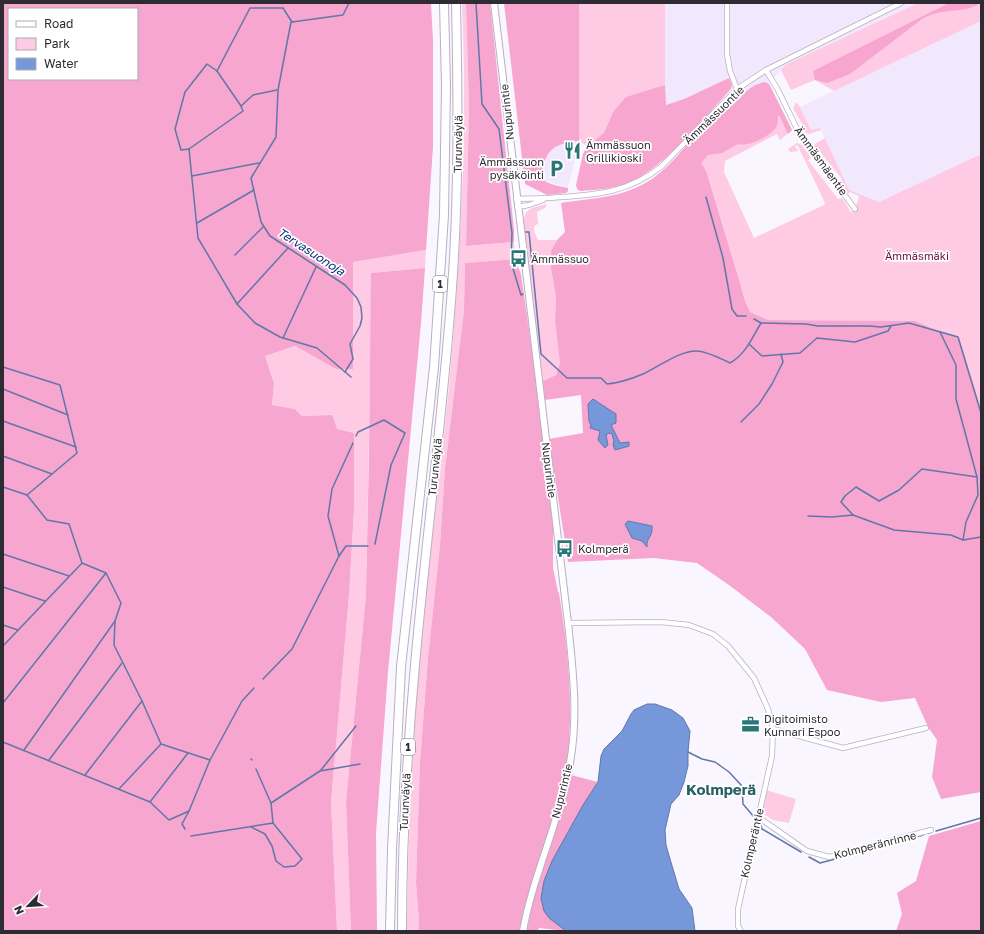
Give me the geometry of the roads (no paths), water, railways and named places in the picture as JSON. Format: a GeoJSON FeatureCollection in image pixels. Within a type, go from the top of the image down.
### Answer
{"type":"FeatureCollection","features":[{"type":"Feature","properties":{"kind":"highway","name":"Turunväylä"},"geometry":{"type":"LineString","coordinates":[[390,931],[392,841],[401,667],[434,367],[444,215],[446,102],[444,3]]}},
{"type":"Feature","properties":{"kind":"highway","name":"Turunväylä"},"geometry":{"type":"LineString","coordinates":[[402,931],[403,848],[414,665],[446,367],[452,288],[458,156],[456,3]]}},
{"type":"Feature","properties":{"kind":"main road","name":"Nupurintie"},"geometry":{"type":"LineString","coordinates":[[494,3],[516,199],[568,623],[575,693],[575,730],[569,768],[558,810],[531,896],[523,931]]}},
{"type":"Feature","properties":{"kind":"street"},"geometry":{"type":"LineString","coordinates":[[727,3],[727,54],[730,71],[737,89]]}},
{"type":"Feature","properties":{"kind":"street","name":"Ämmässuontie"},"geometry":{"type":"LineString","coordinates":[[516,199],[546,199],[617,191],[632,186],[662,166],[737,89],[766,70],[901,3]]}},
{"type":"Feature","properties":{"kind":"street","name":"Ämmäsmäentie"},"geometry":{"type":"LineString","coordinates":[[766,70],[778,90],[800,135],[855,209]]}},
{"type":"Feature","properties":{"kind":"street","name":"Ämmässuontie"},"geometry":{"type":"LineString","coordinates":[[518,207],[546,199]]}},
{"type":"Feature","properties":{"kind":"street","name":"Kolmperäntie"},"geometry":{"type":"LineString","coordinates":[[568,623],[661,622],[689,625],[714,634],[728,646],[754,678],[768,709],[773,729],[772,756],[738,909],[738,926],[741,931]]}},
{"type":"Feature","properties":{"kind":"street"},"geometry":{"type":"LineString","coordinates":[[773,729],[843,748],[926,728]]}},
{"type":"Feature","properties":{"kind":"street","name":"Kolmperänrinne"},"geometry":{"type":"LineString","coordinates":[[758,817],[807,851],[829,857],[931,830]]}},
{"type":"Feature","properties":{"kind":"water"},"geometry":{"type":"Polygon","coordinates":[[[593,399],[616,414],[616,423],[611,425],[620,443],[629,442],[629,446],[615,450],[612,434],[609,433],[606,435],[608,445],[605,448],[598,440],[600,431],[590,428],[591,425],[589,421],[588,404],[593,399]]]}},
{"type":"Feature","properties":{"kind":"water"},"geometry":{"type":"Polygon","coordinates":[[[628,521],[652,526],[652,533],[647,547],[642,541],[632,538],[625,524],[628,521]]]}},
{"type":"Feature","properties":{"kind":"water","name":"Kolmperä"},"geometry":{"type":"Polygon","coordinates":[[[647,704],[655,704],[672,710],[683,718],[690,731],[688,766],[684,782],[679,795],[671,804],[665,830],[666,845],[679,889],[692,908],[695,931],[566,931],[549,918],[544,911],[541,898],[544,881],[552,861],[583,805],[598,782],[601,756],[604,749],[622,731],[634,710],[647,704]]]}},
{"type":"Feature","properties":{"kind":"waterway","name":"Tervasuonoja"},"geometry":{"type":"LineString","coordinates":[[292,22],[343,15],[349,3]]}},
{"type":"Feature","properties":{"kind":"waterway"},"geometry":{"type":"LineString","coordinates":[[476,3],[482,104],[499,129],[512,233],[511,262],[521,295],[523,294]]}},
{"type":"Feature","properties":{"kind":"waterway"},"geometry":{"type":"LineString","coordinates":[[292,22],[283,8],[250,8],[217,71],[207,64],[185,92],[175,129],[181,150],[189,149],[198,238],[237,304],[255,323],[280,337],[317,348],[351,377]]}},
{"type":"Feature","properties":{"kind":"waterway","name":"Tervasuonoja"},"geometry":{"type":"LineString","coordinates":[[291,22],[278,90],[276,137],[251,178],[261,222],[270,236],[345,285],[357,298],[361,307],[362,318],[360,326],[350,344],[353,359],[345,372]]}},
{"type":"Feature","properties":{"kind":"waterway"},"geometry":{"type":"LineString","coordinates":[[217,71],[241,106]]}},
{"type":"Feature","properties":{"kind":"waterway"},"geometry":{"type":"LineString","coordinates":[[189,149],[243,111],[241,106],[253,95],[277,90]]}},
{"type":"Feature","properties":{"kind":"waterway"},"geometry":{"type":"LineString","coordinates":[[192,176],[259,163]]}},
{"type":"Feature","properties":{"kind":"waterway"},"geometry":{"type":"LineString","coordinates":[[197,223],[254,190]]}},
{"type":"Feature","properties":{"kind":"waterway"},"geometry":{"type":"LineString","coordinates":[[706,197],[723,258],[732,309],[737,316],[746,316]]}},
{"type":"Feature","properties":{"kind":"waterway"},"geometry":{"type":"LineString","coordinates":[[235,255],[263,227]]}},
{"type":"Feature","properties":{"kind":"waterway"},"geometry":{"type":"LineString","coordinates":[[525,232],[529,232],[541,354],[567,378],[601,378],[607,384],[616,383],[643,374],[677,356],[691,351],[706,353],[730,363],[744,351],[761,323]]}},
{"type":"Feature","properties":{"kind":"waterway"},"geometry":{"type":"LineString","coordinates":[[237,304],[288,248]]}},
{"type":"Feature","properties":{"kind":"waterway"},"geometry":{"type":"LineString","coordinates":[[283,338],[316,267]]}},
{"type":"Feature","properties":{"kind":"waterway"},"geometry":{"type":"LineString","coordinates":[[754,319],[761,323],[806,324],[818,326],[881,327],[909,323],[958,337],[981,413]]}},
{"type":"Feature","properties":{"kind":"waterway"},"geometry":{"type":"LineString","coordinates":[[749,344],[762,356],[800,353],[817,338],[855,342],[888,331],[891,326]]}},
{"type":"Feature","properties":{"kind":"waterway"},"geometry":{"type":"LineString","coordinates":[[940,332],[956,365],[956,399],[977,477],[978,495],[966,522],[963,540]]}},
{"type":"Feature","properties":{"kind":"waterway"},"geometry":{"type":"LineString","coordinates":[[741,422],[759,404],[772,384],[783,362],[781,354]]}},
{"type":"Feature","properties":{"kind":"waterway"},"geometry":{"type":"LineString","coordinates":[[3,367],[60,385],[77,453],[27,495],[47,520],[69,524],[82,563]]}},
{"type":"Feature","properties":{"kind":"waterway"},"geometry":{"type":"LineString","coordinates":[[3,389],[68,415]]}},
{"type":"Feature","properties":{"kind":"waterway"},"geometry":{"type":"LineString","coordinates":[[356,436],[358,432],[384,420],[405,433],[391,465],[375,544]]}},
{"type":"Feature","properties":{"kind":"waterway"},"geometry":{"type":"LineString","coordinates":[[3,421],[76,447]]}},
{"type":"Feature","properties":{"kind":"waterway"},"geometry":{"type":"LineString","coordinates":[[263,679],[292,649],[339,556],[328,516],[332,489],[353,443]]}},
{"type":"Feature","properties":{"kind":"waterway"},"geometry":{"type":"LineString","coordinates":[[3,456],[52,474]]}},
{"type":"Feature","properties":{"kind":"waterway"},"geometry":{"type":"LineString","coordinates":[[853,515],[841,502],[845,496],[856,487],[879,501],[899,490],[922,469],[977,477]]}},
{"type":"Feature","properties":{"kind":"waterway"},"geometry":{"type":"LineString","coordinates":[[3,487],[27,495]]}},
{"type":"Feature","properties":{"kind":"waterway"},"geometry":{"type":"LineString","coordinates":[[808,516],[832,517],[853,515],[894,530],[951,535],[963,540],[981,537]]}},
{"type":"Feature","properties":{"kind":"waterway"},"geometry":{"type":"LineString","coordinates":[[339,556],[346,546],[368,546]]}},
{"type":"Feature","properties":{"kind":"waterway"},"geometry":{"type":"LineString","coordinates":[[3,554],[69,576]]}},
{"type":"Feature","properties":{"kind":"waterway"},"geometry":{"type":"LineString","coordinates":[[3,646],[82,563],[106,573],[121,603],[115,621],[114,645],[142,701],[161,744],[210,760],[189,811],[169,820],[150,802],[3,742]]}},
{"type":"Feature","properties":{"kind":"waterway"},"geometry":{"type":"LineString","coordinates":[[3,703],[106,573]]}},
{"type":"Feature","properties":{"kind":"waterway"},"geometry":{"type":"LineString","coordinates":[[3,587],[45,601]]}},
{"type":"Feature","properties":{"kind":"waterway"},"geometry":{"type":"LineString","coordinates":[[24,750],[115,621]]}},
{"type":"Feature","properties":{"kind":"waterway"},"geometry":{"type":"LineString","coordinates":[[3,625],[18,630]]}},
{"type":"Feature","properties":{"kind":"waterway"},"geometry":{"type":"LineString","coordinates":[[49,760],[122,663]]}},
{"type":"Feature","properties":{"kind":"waterway"},"geometry":{"type":"LineString","coordinates":[[210,760],[242,701],[254,688]]}},
{"type":"Feature","properties":{"kind":"waterway"},"geometry":{"type":"LineString","coordinates":[[85,775],[142,701]]}},
{"type":"Feature","properties":{"kind":"waterway"},"geometry":{"type":"LineString","coordinates":[[321,770],[356,726]]}},
{"type":"Feature","properties":{"kind":"waterway"},"geometry":{"type":"LineString","coordinates":[[119,789],[161,744]]}},
{"type":"Feature","properties":{"kind":"waterway"},"geometry":{"type":"LineString","coordinates":[[688,752],[702,759],[715,762],[729,772],[742,786],[743,804],[754,817]]}},
{"type":"Feature","properties":{"kind":"waterway"},"geometry":{"type":"LineString","coordinates":[[150,802],[188,753]]}},
{"type":"Feature","properties":{"kind":"waterway"},"geometry":{"type":"LineString","coordinates":[[271,803],[320,771],[360,764]]}},
{"type":"Feature","properties":{"kind":"waterway"},"geometry":{"type":"LineString","coordinates":[[256,769],[271,803],[273,823]]}},
{"type":"Feature","properties":{"kind":"waterway"},"geometry":{"type":"LineString","coordinates":[[185,829],[182,824],[189,811]]}},
{"type":"Feature","properties":{"kind":"waterway"},"geometry":{"type":"LineString","coordinates":[[936,831],[981,818]]}},
{"type":"Feature","properties":{"kind":"waterway"},"geometry":{"type":"LineString","coordinates":[[760,822],[762,829],[801,852]]}},
{"type":"Feature","properties":{"kind":"waterway"},"geometry":{"type":"LineString","coordinates":[[191,836],[273,823],[302,859],[295,866],[284,867],[276,861],[272,846],[265,834],[251,827]]}},
{"type":"Feature","properties":{"kind":"waterway"},"geometry":{"type":"LineString","coordinates":[[885,846],[923,835]]}},
{"type":"Feature","properties":{"kind":"waterway"},"geometry":{"type":"LineString","coordinates":[[809,857],[820,863],[877,848]]}},
{"type":"Feature","properties":{"kind":"place","name":"Ämmässuon Grillikioski"},"geometry":{"type":"Point","coordinates":[573,151]}},
{"type":"Feature","properties":{"kind":"place","name":"Ämmässuon pysäköinti"},"geometry":{"type":"Point","coordinates":[557,168]}},
{"type":"Feature","properties":{"kind":"place","name":"Ämmässuo"},"geometry":{"type":"Point","coordinates":[518,259]}},
{"type":"Feature","properties":{"kind":"place","name":"Kolmperä"},"geometry":{"type":"Point","coordinates":[565,549]}},
{"type":"Feature","properties":{"kind":"place","name":"Digitoimisto Kunnari Espoo"},"geometry":{"type":"Point","coordinates":[751,725]}},
{"type":"Feature","properties":{"kind":"district","name":"Kolmperä"},"geometry":{"type":"Point","coordinates":[721,790]}},
{"type":"Feature","properties":{"kind":"park label","name":"Ämmäsmäki"},"geometry":{"type":"Point","coordinates":[917,256]}}]}
